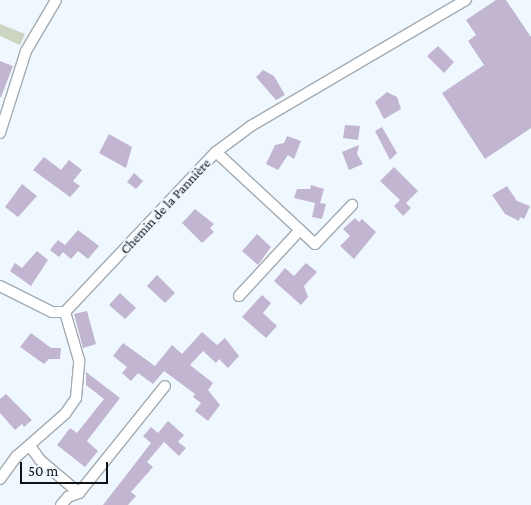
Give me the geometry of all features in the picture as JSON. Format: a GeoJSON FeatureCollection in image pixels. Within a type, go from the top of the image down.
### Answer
{"type":"FeatureCollection","features":[{"type":"Feature","properties":{"kind":"street"},"geometry":{"type":"LineString","coordinates":[[0,133],[26,51],[56,0]]}},
{"type":"Feature","properties":{"kind":"street","name":"Chemin de la Pannière"},"geometry":{"type":"LineString","coordinates":[[65,312],[216,152],[251,126],[466,0]]}},
{"type":"Feature","properties":{"kind":"street"},"geometry":{"type":"LineString","coordinates":[[216,152],[315,244],[352,205]]}},
{"type":"Feature","properties":{"kind":"street"},"geometry":{"type":"LineString","coordinates":[[239,296],[300,230]]}},
{"type":"Feature","properties":{"kind":"street"},"geometry":{"type":"LineString","coordinates":[[0,286],[52,312],[65,312],[79,360],[76,398],[65,414],[30,446],[16,456],[0,478]]}},
{"type":"Feature","properties":{"kind":"street"},"geometry":{"type":"LineString","coordinates":[[61,505],[68,497],[79,492],[165,386]]}},
{"type":"Feature","properties":{"kind":"street"},"geometry":{"type":"LineString","coordinates":[[30,446],[40,460],[79,492]]}},
{"type":"Feature","properties":{"kind":"green space"},"geometry":{"type":"Polygon","coordinates":[[[0,24],[25,34],[20,45],[0,36],[0,24]]]}},
{"type":"Feature","properties":{"kind":"building"},"geometry":{"type":"Polygon","coordinates":[[[496,0],[506,0],[531,37],[531,128],[485,159],[442,93],[484,65],[468,41],[476,35],[466,20],[496,0]]]}},
{"type":"Feature","properties":{"kind":"building"},"geometry":{"type":"Polygon","coordinates":[[[438,46],[454,62],[444,73],[427,56],[438,46]]]}},
{"type":"Feature","properties":{"kind":"building"},"geometry":{"type":"Polygon","coordinates":[[[0,61],[13,66],[1,97],[0,97],[0,61]]]}},
{"type":"Feature","properties":{"kind":"building"},"geometry":{"type":"Polygon","coordinates":[[[263,70],[274,76],[285,95],[276,100],[256,77],[263,70]]]}},
{"type":"Feature","properties":{"kind":"building"},"geometry":{"type":"Polygon","coordinates":[[[387,92],[397,97],[401,109],[384,119],[375,102],[387,92]]]}},
{"type":"Feature","properties":{"kind":"building"},"geometry":{"type":"Polygon","coordinates":[[[345,125],[360,126],[358,140],[343,138],[345,125]]]}},
{"type":"Feature","properties":{"kind":"building"},"geometry":{"type":"Polygon","coordinates":[[[382,127],[397,153],[390,160],[375,131],[382,127]]]}},
{"type":"Feature","properties":{"kind":"building"},"geometry":{"type":"Polygon","coordinates":[[[109,134],[132,147],[126,168],[99,153],[109,134]]]}},
{"type":"Feature","properties":{"kind":"building"},"geometry":{"type":"Polygon","coordinates":[[[287,136],[301,141],[294,159],[288,155],[278,170],[266,164],[275,145],[284,143],[287,136]]]}},
{"type":"Feature","properties":{"kind":"building"},"geometry":{"type":"Polygon","coordinates":[[[359,145],[357,154],[363,164],[349,170],[342,152],[359,145]]]}},
{"type":"Feature","properties":{"kind":"building"},"geometry":{"type":"Polygon","coordinates":[[[44,157],[61,170],[69,160],[82,170],[73,181],[80,186],[70,197],[33,170],[44,157]]]}},
{"type":"Feature","properties":{"kind":"building"},"geometry":{"type":"Polygon","coordinates":[[[394,167],[418,191],[406,203],[411,208],[403,216],[394,206],[400,200],[380,181],[394,167]]]}},
{"type":"Feature","properties":{"kind":"building"},"geometry":{"type":"Polygon","coordinates":[[[134,173],[143,181],[136,189],[127,182],[134,173]]]}},
{"type":"Feature","properties":{"kind":"building"},"geometry":{"type":"Polygon","coordinates":[[[22,184],[37,196],[18,217],[5,207],[22,184]]]}},
{"type":"Feature","properties":{"kind":"building"},"geometry":{"type":"Polygon","coordinates":[[[311,185],[324,189],[320,203],[326,204],[322,219],[312,217],[315,203],[294,198],[297,189],[310,189],[311,185]]]}},
{"type":"Feature","properties":{"kind":"building"},"geometry":{"type":"Polygon","coordinates":[[[507,186],[517,201],[530,206],[524,219],[520,217],[519,221],[505,214],[492,195],[507,186]]]}},
{"type":"Feature","properties":{"kind":"building"},"geometry":{"type":"Polygon","coordinates":[[[195,209],[214,224],[210,228],[214,232],[202,243],[182,223],[195,209]]]}},
{"type":"Feature","properties":{"kind":"building"},"geometry":{"type":"Polygon","coordinates":[[[355,218],[359,222],[362,219],[376,232],[354,259],[340,246],[350,236],[343,229],[355,218]]]}},
{"type":"Feature","properties":{"kind":"building"},"geometry":{"type":"Polygon","coordinates":[[[78,230],[99,246],[88,259],[78,251],[71,259],[63,252],[59,257],[50,250],[58,240],[65,245],[78,230]]]}},
{"type":"Feature","properties":{"kind":"building"},"geometry":{"type":"Polygon","coordinates":[[[257,234],[271,247],[258,265],[242,251],[257,234]]]}},
{"type":"Feature","properties":{"kind":"building"},"geometry":{"type":"Polygon","coordinates":[[[37,251],[48,260],[31,286],[10,271],[15,263],[22,268],[37,251]]]}},
{"type":"Feature","properties":{"kind":"building"},"geometry":{"type":"Polygon","coordinates":[[[306,263],[317,272],[304,286],[308,297],[301,305],[274,281],[285,268],[294,276],[306,263]]]}},
{"type":"Feature","properties":{"kind":"building"},"geometry":{"type":"Polygon","coordinates":[[[157,275],[175,293],[165,303],[147,286],[157,275]]]}},
{"type":"Feature","properties":{"kind":"building"},"geometry":{"type":"Polygon","coordinates":[[[120,293],[136,308],[125,319],[109,305],[120,293]]]}},
{"type":"Feature","properties":{"kind":"building"},"geometry":{"type":"Polygon","coordinates":[[[262,295],[271,303],[263,313],[277,326],[266,338],[242,317],[262,295]]]}},
{"type":"Feature","properties":{"kind":"building"},"geometry":{"type":"Polygon","coordinates":[[[87,311],[96,344],[83,348],[74,314],[87,311]]]}},
{"type":"Feature","properties":{"kind":"building"},"geometry":{"type":"Polygon","coordinates":[[[202,332],[217,345],[225,338],[239,356],[228,368],[219,359],[216,363],[203,351],[190,365],[213,383],[208,390],[220,405],[208,421],[195,411],[201,403],[193,397],[195,394],[164,371],[153,384],[138,373],[131,381],[122,373],[127,367],[113,356],[123,343],[155,366],[172,345],[182,354],[202,332]]]}},
{"type":"Feature","properties":{"kind":"building"},"geometry":{"type":"Polygon","coordinates":[[[31,333],[51,348],[61,348],[60,359],[49,359],[44,364],[20,347],[31,333]]]}},
{"type":"Feature","properties":{"kind":"building"},"geometry":{"type":"Polygon","coordinates":[[[86,372],[120,398],[87,441],[98,451],[85,467],[57,445],[70,428],[77,433],[104,399],[86,385],[86,372]]]}},
{"type":"Feature","properties":{"kind":"building"},"geometry":{"type":"Polygon","coordinates":[[[6,394],[32,420],[24,427],[22,424],[15,430],[0,413],[0,399],[6,394]]]}},
{"type":"Feature","properties":{"kind":"building"},"geometry":{"type":"Polygon","coordinates":[[[168,421],[184,435],[178,442],[186,448],[179,456],[164,442],[147,462],[153,467],[131,492],[136,496],[128,505],[103,505],[151,443],[143,436],[151,427],[158,433],[168,421]]]}}]}
